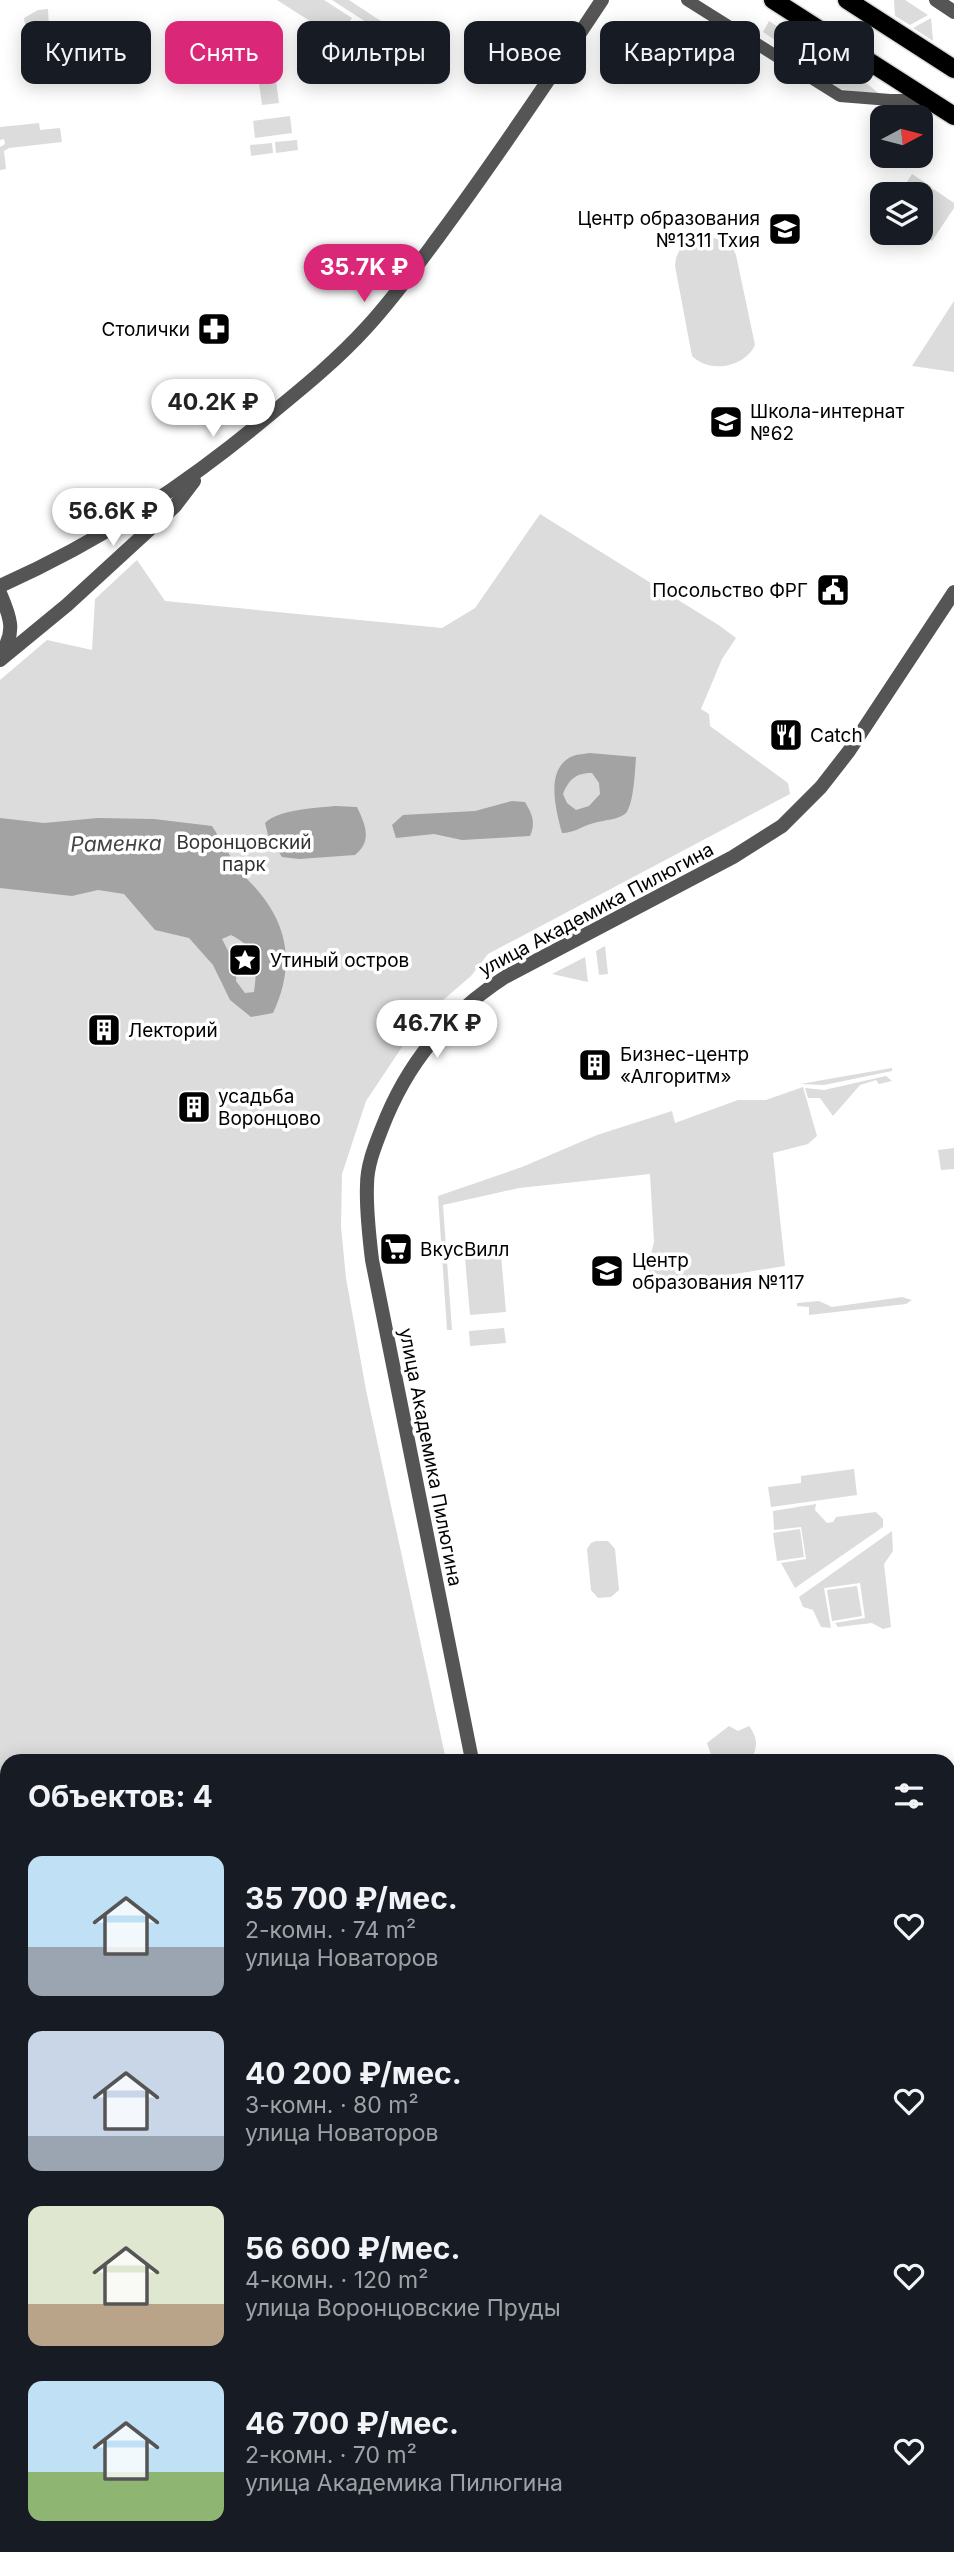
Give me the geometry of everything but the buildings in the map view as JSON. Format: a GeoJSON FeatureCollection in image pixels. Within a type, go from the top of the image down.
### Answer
{"type":"FeatureCollection","features":[{"type":"Feature","properties":{"kind":"main road"},"geometry":{"type":"LineString","coordinates":[[773,0],[954,116]]}},
{"type":"Feature","properties":{"kind":"main road"},"geometry":{"type":"LineString","coordinates":[[847,0],[954,69]]}},
{"type":"Feature","properties":{"kind":"street"},"geometry":{"type":"LineString","coordinates":[[0,586],[55,560],[136,515],[202,470],[322,372],[387,304],[486,173],[602,0]]}},
{"type":"Feature","properties":{"kind":"street"},"geometry":{"type":"LineString","coordinates":[[687,0],[840,96],[928,100]]}},
{"type":"Feature","properties":{"kind":"street"},"geometry":{"type":"LineString","coordinates":[[936,0],[954,12]]}},
{"type":"Feature","properties":{"kind":"street"},"geometry":{"type":"LineString","coordinates":[[0,660],[67,605],[175,506],[202,470]]}},
{"type":"Feature","properties":{"kind":"street","name":"улица Академика Пилюгина"},"geometry":{"type":"LineString","coordinates":[[471,1754],[379,1300],[369,1238],[367,1184],[370,1160],[390,1104],[427,1045],[457,1012],[479,994],[505,976],[768,837],[804,807],[849,751],[954,592]]}},
{"type":"Feature","properties":{"kind":"street"},"geometry":{"type":"LineString","coordinates":[[0,593],[9,614],[11,634],[0,654]]}},
{"type":"Feature","properties":{"kind":"green space"},"geometry":{"type":"Polygon","coordinates":[[[277,0],[324,0],[352,18],[350,21],[310,21],[277,0]]]}},
{"type":"Feature","properties":{"kind":"green space"},"geometry":{"type":"Polygon","coordinates":[[[332,0],[349,0],[381,21],[364,21],[332,0]]]}},
{"type":"Feature","properties":{"kind":"green space"},"geometry":{"type":"Polygon","coordinates":[[[894,0],[905,0],[928,15],[910,25],[895,16],[894,0]]]}},
{"type":"Feature","properties":{"kind":"green space"},"geometry":{"type":"Polygon","coordinates":[[[48,9],[49,21],[24,21],[24,18],[38,10],[48,9]]]}},
{"type":"Feature","properties":{"kind":"green space"},"geometry":{"type":"Polygon","coordinates":[[[931,18],[933,41],[913,28],[931,18]]]}},
{"type":"Feature","properties":{"kind":"green space"},"geometry":{"type":"Polygon","coordinates":[[[769,21],[774,24],[774,39],[763,32],[769,21]]]}},
{"type":"Feature","properties":{"kind":"green space"},"geometry":{"type":"Polygon","coordinates":[[[259,84],[276,84],[279,103],[262,105],[259,84]]]}},
{"type":"Feature","properties":{"kind":"green space"},"geometry":{"type":"Polygon","coordinates":[[[832,84],[867,84],[881,95],[840,89],[832,84]]]}},
{"type":"Feature","properties":{"kind":"green space"},"geometry":{"type":"Polygon","coordinates":[[[290,116],[292,133],[255,138],[253,121],[290,116]]]}},
{"type":"Feature","properties":{"kind":"green space"},"geometry":{"type":"Polygon","coordinates":[[[39,123],[40,130],[60,128],[62,142],[9,148],[4,151],[6,169],[0,170],[0,147],[5,144],[4,139],[0,140],[0,127],[39,123]]]}},
{"type":"Feature","properties":{"kind":"green space"},"geometry":{"type":"Polygon","coordinates":[[[297,140],[298,150],[276,153],[275,142],[297,140]]]}},
{"type":"Feature","properties":{"kind":"green space"},"geometry":{"type":"Polygon","coordinates":[[[272,143],[273,153],[251,156],[250,145],[272,143]]]}},
{"type":"Feature","properties":{"kind":"green space"},"geometry":{"type":"Polygon","coordinates":[[[912,174],[924,182],[907,182],[912,174]]]}},
{"type":"Feature","properties":{"kind":"green space"},"geometry":{"type":"Polygon","coordinates":[[[933,189],[954,203],[954,208],[933,240],[933,189]]]}},
{"type":"Feature","properties":{"kind":"green space"},"geometry":{"type":"Polygon","coordinates":[[[715,238],[732,247],[736,255],[755,345],[743,359],[717,366],[699,362],[692,356],[675,266],[680,249],[688,243],[715,238]]]}},
{"type":"Feature","properties":{"kind":"green space"},"geometry":{"type":"Polygon","coordinates":[[[954,301],[954,372],[912,366],[954,301]]]}},
{"type":"Feature","properties":{"kind":"green space","name":"Воронцовский парк"},"geometry":{"type":"Polygon","coordinates":[[[540,514],[736,638],[722,659],[701,709],[709,714],[710,726],[788,783],[790,794],[488,954],[471,976],[420,1020],[366,1101],[342,1174],[341,1227],[346,1278],[366,1390],[445,1754],[0,1754],[0,680],[47,640],[92,650],[95,599],[137,560],[165,601],[442,628],[475,608],[540,514]]]}},
{"type":"Feature","properties":{"kind":"green space"},"geometry":{"type":"Polygon","coordinates":[[[605,946],[608,974],[599,975],[596,951],[605,946]]]}},
{"type":"Feature","properties":{"kind":"green space"},"geometry":{"type":"Polygon","coordinates":[[[585,957],[588,982],[552,974],[585,957]]]}},
{"type":"Feature","properties":{"kind":"green space"},"geometry":{"type":"Polygon","coordinates":[[[892,1068],[892,1071],[824,1085],[800,1084],[892,1068]]]}},
{"type":"Feature","properties":{"kind":"green space"},"geometry":{"type":"Polygon","coordinates":[[[886,1076],[892,1081],[879,1084],[876,1080],[860,1085],[833,1116],[820,1098],[808,1098],[805,1088],[824,1090],[886,1076]]]}},
{"type":"Feature","properties":{"kind":"green space"},"geometry":{"type":"Polygon","coordinates":[[[803,1087],[817,1136],[808,1144],[773,1153],[785,1266],[647,1288],[647,1268],[654,1242],[650,1174],[519,1188],[443,1205],[452,1330],[447,1330],[438,1196],[522,1167],[597,1135],[672,1111],[675,1123],[738,1100],[766,1100],[803,1087]]]}},
{"type":"Feature","properties":{"kind":"green space"},"geometry":{"type":"Polygon","coordinates":[[[954,1148],[954,1169],[941,1170],[938,1150],[954,1148]]]}},
{"type":"Feature","properties":{"kind":"green space"},"geometry":{"type":"Polygon","coordinates":[[[500,1244],[506,1312],[470,1315],[464,1247],[500,1244]]]}},
{"type":"Feature","properties":{"kind":"green space"},"geometry":{"type":"Polygon","coordinates":[[[902,1297],[912,1300],[906,1304],[809,1315],[809,1307],[797,1306],[797,1303],[819,1301],[832,1307],[902,1297]]]}},
{"type":"Feature","properties":{"kind":"green space"},"geometry":{"type":"Polygon","coordinates":[[[504,1328],[506,1343],[470,1346],[469,1331],[504,1328]]]}},
{"type":"Feature","properties":{"kind":"green space"},"geometry":{"type":"Polygon","coordinates":[[[854,1469],[857,1495],[771,1507],[768,1487],[801,1483],[801,1476],[854,1469]]]}},
{"type":"Feature","properties":{"kind":"green space"},"geometry":{"type":"Polygon","coordinates":[[[816,1504],[815,1510],[827,1523],[833,1522],[836,1517],[876,1512],[883,1519],[883,1527],[795,1588],[781,1563],[806,1559],[801,1527],[774,1530],[773,1511],[816,1504]]]}},
{"type":"Feature","properties":{"kind":"green space"},"geometry":{"type":"Polygon","coordinates":[[[800,1529],[804,1557],[777,1561],[773,1533],[800,1529]]]}},
{"type":"Feature","properties":{"kind":"green space"},"geometry":{"type":"Polygon","coordinates":[[[892,1531],[893,1551],[884,1564],[891,1627],[883,1629],[872,1623],[838,1627],[835,1623],[865,1618],[860,1583],[824,1588],[831,1628],[821,1627],[813,1610],[803,1607],[799,1597],[892,1531]]]}},
{"type":"Feature","properties":{"kind":"green space"},"geometry":{"type":"Polygon","coordinates":[[[596,1541],[608,1541],[615,1549],[619,1590],[611,1597],[598,1598],[591,1590],[587,1549],[596,1541]]]}},
{"type":"Feature","properties":{"kind":"green space"},"geometry":{"type":"Polygon","coordinates":[[[857,1586],[862,1616],[832,1621],[827,1590],[857,1586]]]}},
{"type":"Feature","properties":{"kind":"green space"},"geometry":{"type":"Polygon","coordinates":[[[729,1726],[738,1731],[749,1726],[756,1743],[754,1754],[711,1754],[707,1743],[729,1726]]]}},
{"type":"Feature","properties":{"kind":"water"},"geometry":{"type":"Polygon","coordinates":[[[588,753],[636,757],[631,802],[626,813],[619,817],[562,833],[554,790],[558,770],[573,756],[588,753]],[[592,773],[574,778],[563,794],[567,803],[576,810],[589,806],[600,794],[599,783],[592,773]]]}},
{"type":"Feature","properties":{"kind":"water"},"geometry":{"type":"Polygon","coordinates":[[[512,801],[525,802],[530,810],[533,822],[530,836],[462,840],[434,834],[396,838],[392,825],[403,815],[475,811],[512,801]]]}},
{"type":"Feature","properties":{"kind":"water"},"geometry":{"type":"Polygon","coordinates":[[[336,806],[357,807],[366,832],[361,850],[355,855],[299,859],[282,857],[268,835],[265,823],[289,812],[336,806]]]}},
{"type":"Feature","properties":{"kind":"water","name":"Раменка"},"geometry":{"type":"Polygon","coordinates":[[[0,818],[44,823],[98,818],[154,819],[212,826],[238,868],[272,910],[279,926],[284,942],[285,976],[273,1013],[251,1017],[230,1000],[213,965],[189,938],[155,930],[124,894],[98,890],[72,896],[0,888],[0,818]],[[231,935],[222,939],[237,968],[236,981],[245,993],[254,992],[254,958],[240,940],[231,935]]]}},
{"type":"Feature","properties":{"kind":"place","name":"Центр образования №1311 Тхия"},"geometry":{"type":"Point","coordinates":[785,229]}},
{"type":"Feature","properties":{"kind":"place","name":"Столички"},"geometry":{"type":"Point","coordinates":[214,329]}},
{"type":"Feature","properties":{"kind":"place","name":"Школа-интернат №62"},"geometry":{"type":"Point","coordinates":[726,422]}},
{"type":"Feature","properties":{"kind":"place","name":"Посольство ФРГ"},"geometry":{"type":"Point","coordinates":[833,590]}},
{"type":"Feature","properties":{"kind":"place","name":"Catch"},"geometry":{"type":"Point","coordinates":[786,735]}},
{"type":"Feature","properties":{"kind":"place","name":"Утиный остров"},"geometry":{"type":"Point","coordinates":[245,960]}},
{"type":"Feature","properties":{"kind":"place","name":"Лекторий"},"geometry":{"type":"Point","coordinates":[104,1030]}},
{"type":"Feature","properties":{"kind":"place","name":"Бизнес-центр «Алгоритм»"},"geometry":{"type":"Point","coordinates":[595,1065]}},
{"type":"Feature","properties":{"kind":"place","name":"усадьба Воронцово"},"geometry":{"type":"Point","coordinates":[194,1107]}},
{"type":"Feature","properties":{"kind":"place","name":"ВкусВилл"},"geometry":{"type":"Point","coordinates":[396,1249]}},
{"type":"Feature","properties":{"kind":"place","name":"Центр образования №117"},"geometry":{"type":"Point","coordinates":[607,1271]}}]}
